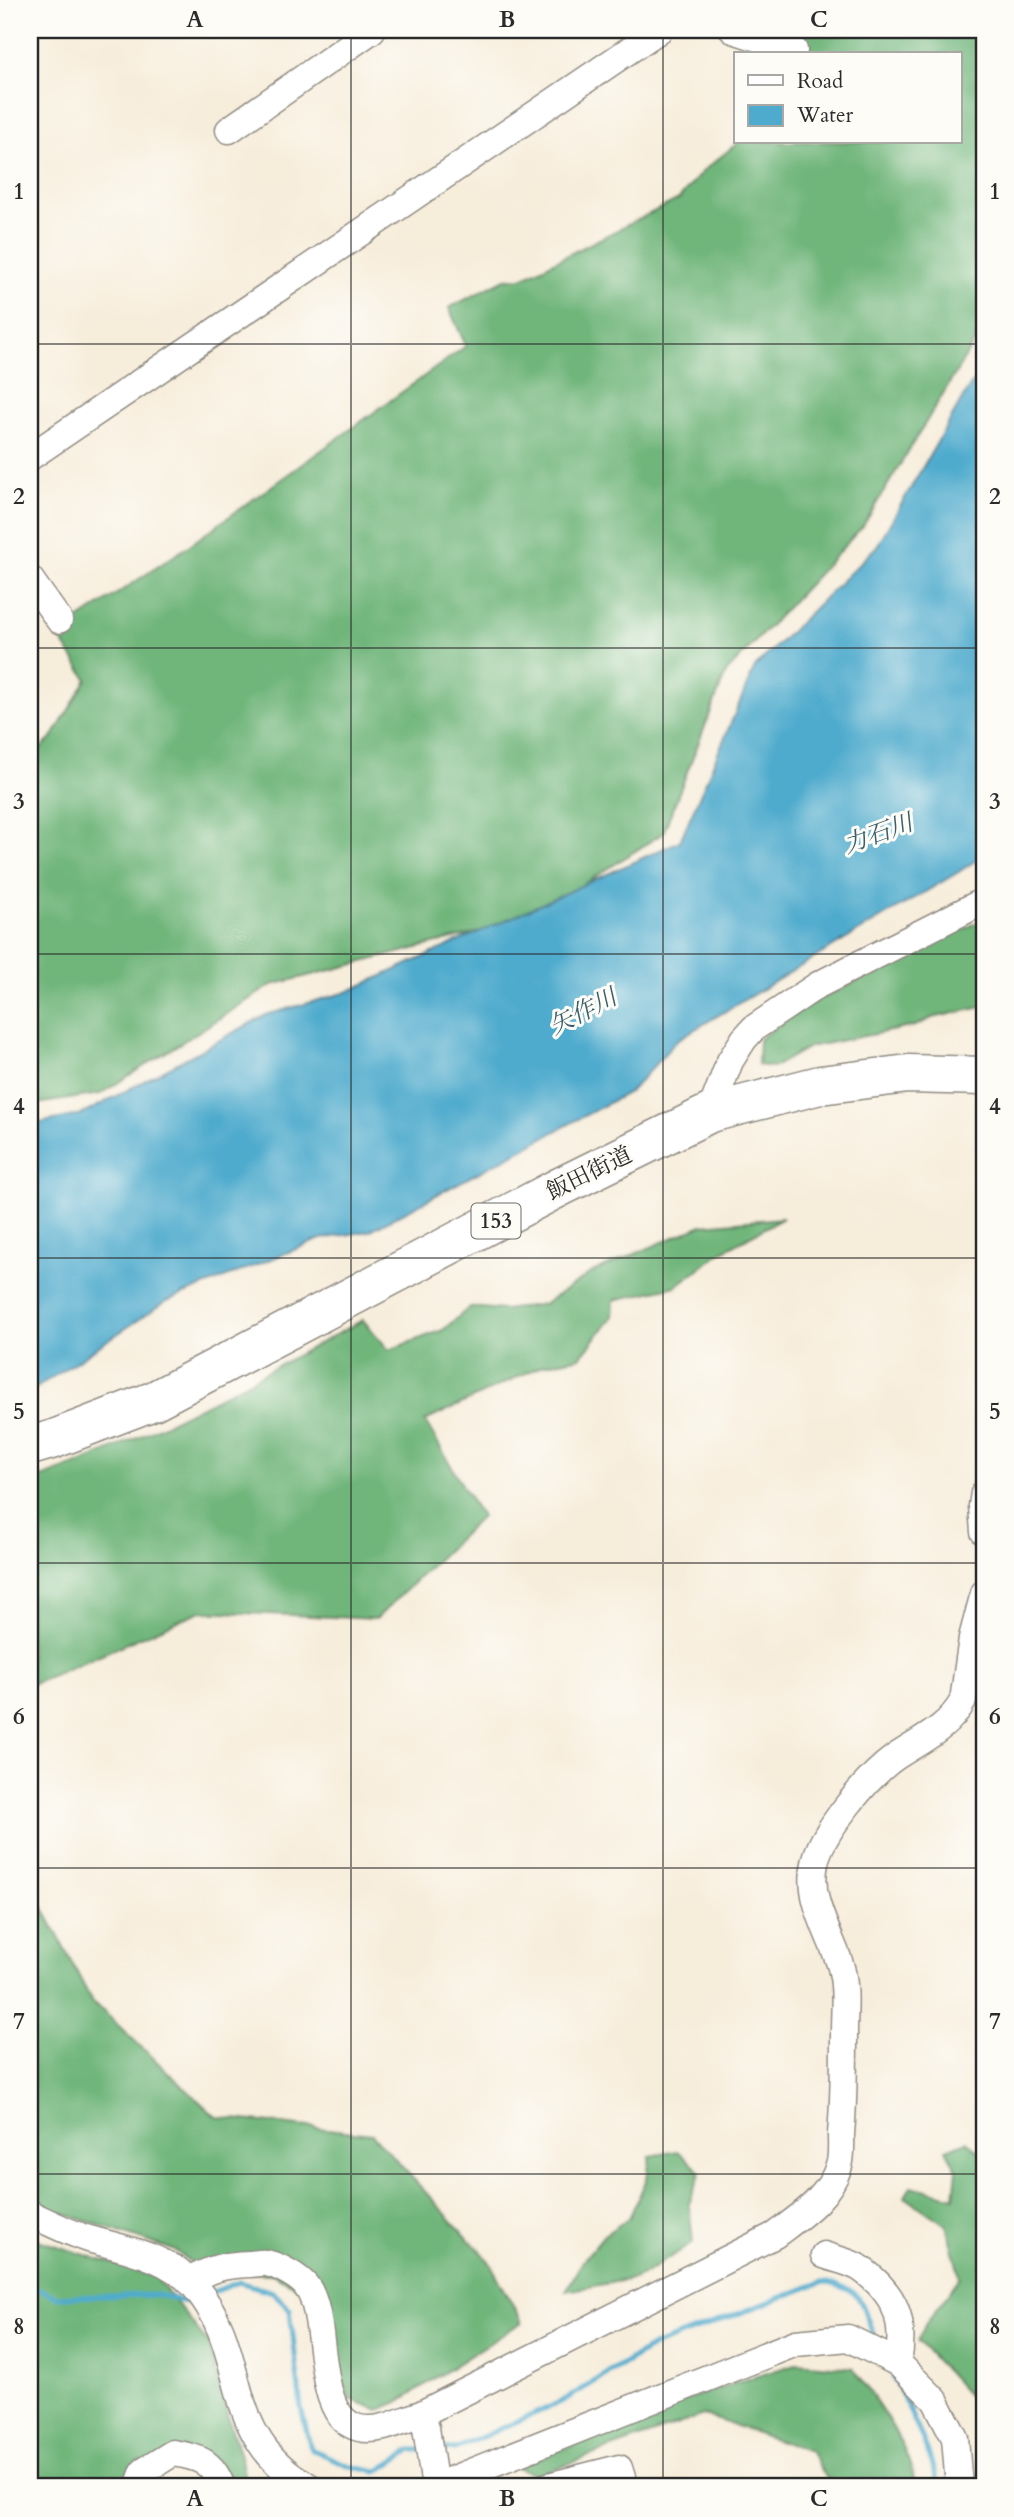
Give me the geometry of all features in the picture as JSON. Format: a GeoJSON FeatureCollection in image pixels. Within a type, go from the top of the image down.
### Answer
{"type":"FeatureCollection","features":[{"type":"Feature","properties":{"kind":"highway","name":"飯田街道"},"geometry":{"type":"LineString","coordinates":[[30,1446],[153,1401],[560,1187],[710,1114],[820,1085],[908,1074],[984,1076]]}},
{"type":"Feature","properties":{"kind":"street"},"geometry":{"type":"LineString","coordinates":[[229,130],[372,30]]}},
{"type":"Feature","properties":{"kind":"street"},"geometry":{"type":"LineString","coordinates":[[30,457],[659,30]]}},
{"type":"Feature","properties":{"kind":"street"},"geometry":{"type":"LineString","coordinates":[[733,30],[794,50]]}},
{"type":"Feature","properties":{"kind":"street"},"geometry":{"type":"LineString","coordinates":[[30,579],[59,620]]}},
{"type":"Feature","properties":{"kind":"street"},"geometry":{"type":"LineString","coordinates":[[710,1114],[730,1061],[744,1038],[754,1028],[818,985],[984,901]]}},
{"type":"Feature","properties":{"kind":"street"},"geometry":{"type":"LineString","coordinates":[[984,1493],[984,1532]]}},
{"type":"Feature","properties":{"kind":"street"},"geometry":{"type":"LineString","coordinates":[[191,2283],[214,2267],[240,2264],[267,2263],[290,2274],[307,2288],[315,2308],[327,2385],[337,2412],[357,2428],[376,2429],[424,2421],[775,2235],[819,2202],[839,2166],[843,2112],[845,1993],[841,1965],[807,1889],[819,1848],[833,1825],[885,1765],[941,1727],[958,1710],[966,1691],[974,1626],[984,1593]]}},
{"type":"Feature","properties":{"kind":"street"},"geometry":{"type":"LineString","coordinates":[[30,2214],[86,2238],[130,2248],[162,2262],[191,2283],[216,2316],[229,2348],[245,2415],[257,2438],[270,2457],[286,2472],[310,2487]]}},
{"type":"Feature","properties":{"kind":"street"},"geometry":{"type":"LineString","coordinates":[[824,2255],[858,2267],[883,2289],[899,2312],[902,2340],[895,2360]]}},
{"type":"Feature","properties":{"kind":"street"},"geometry":{"type":"LineString","coordinates":[[424,2421],[433,2481],[796,2343],[848,2338],[895,2360],[935,2400],[955,2438],[959,2487]]}},
{"type":"Feature","properties":{"kind":"street"},"geometry":{"type":"LineString","coordinates":[[138,2487],[144,2471],[173,2453],[198,2457],[216,2473],[222,2487]]}},
{"type":"Feature","properties":{"kind":"street"},"geometry":{"type":"LineString","coordinates":[[544,2487],[619,2468],[625,2487]]}},
{"type":"Feature","properties":{"kind":"green space"},"geometry":{"type":"Polygon","coordinates":[[[771,30],[984,30],[984,326],[863,526],[726,673],[663,833],[528,920],[272,985],[100,1094],[30,1105],[30,758],[52,738],[87,679],[57,634],[187,547],[466,346],[449,308],[505,279],[522,278],[679,199],[703,171],[737,144],[962,144],[962,52],[798,52],[771,30]]]}},
{"type":"Feature","properties":{"kind":"green space"},"geometry":{"type":"Polygon","coordinates":[[[984,919],[982,1007],[932,1018],[915,1026],[809,1047],[774,1067],[758,1065],[759,1039],[806,1006],[984,919]]]}},
{"type":"Feature","properties":{"kind":"green space"},"geometry":{"type":"Polygon","coordinates":[[[783,1218],[721,1252],[676,1286],[614,1300],[613,1317],[580,1357],[543,1365],[425,1421],[481,1517],[376,1619],[201,1611],[30,1685],[30,1482],[158,1428],[363,1320],[389,1350],[443,1330],[470,1307],[504,1310],[544,1304],[591,1273],[702,1225],[783,1218]]]}},
{"type":"Feature","properties":{"kind":"green space"},"geometry":{"type":"Polygon","coordinates":[[[30,1881],[91,2000],[216,2117],[372,2134],[489,2261],[522,2322],[398,2402],[379,2410],[349,2399],[327,2326],[306,2291],[272,2274],[201,2269],[173,2250],[53,2210],[30,2191],[30,1881]]]}},
{"type":"Feature","properties":{"kind":"green space"},"geometry":{"type":"Polygon","coordinates":[[[967,2141],[984,2156],[984,2487],[980,2487],[983,2437],[968,2395],[918,2341],[926,2323],[960,2277],[946,2225],[905,2197],[911,2186],[954,2197],[957,2170],[946,2149],[967,2141]]]}},
{"type":"Feature","properties":{"kind":"green space"},"geometry":{"type":"Polygon","coordinates":[[[678,2151],[701,2172],[689,2204],[693,2243],[637,2278],[566,2291],[583,2260],[604,2235],[629,2218],[647,2179],[650,2156],[678,2151]]]}},
{"type":"Feature","properties":{"kind":"green space"},"geometry":{"type":"Polygon","coordinates":[[[30,2233],[41,2241],[156,2277],[208,2343],[247,2487],[231,2487],[217,2461],[138,2461],[122,2487],[30,2487],[30,2233]]]}},
{"type":"Feature","properties":{"kind":"green space"},"geometry":{"type":"Polygon","coordinates":[[[798,2363],[853,2368],[899,2440],[916,2487],[832,2487],[810,2451],[703,2415],[537,2475],[515,2468],[702,2394],[798,2363]]]}},
{"type":"Feature","properties":{"kind":"water"},"geometry":{"type":"Polygon","coordinates":[[[984,369],[984,855],[677,1040],[631,1091],[369,1231],[321,1239],[167,1301],[30,1392],[30,1125],[83,1114],[266,1015],[347,992],[680,841],[755,667],[877,546],[971,384],[984,369]]]}},
{"type":"Feature","properties":{"kind":"waterway"},"geometry":{"type":"LineString","coordinates":[[210,2293],[239,2282],[273,2292],[290,2309],[301,2408],[311,2449],[350,2466],[377,2472],[411,2450],[423,2450]]}},
{"type":"Feature","properties":{"kind":"waterway"},"geometry":{"type":"LineString","coordinates":[[436,2449],[455,2449],[563,2401],[653,2346],[822,2282],[837,2285],[855,2294],[864,2308],[876,2340]]}},
{"type":"Feature","properties":{"kind":"waterway"},"geometry":{"type":"LineString","coordinates":[[30,2285],[57,2297],[159,2295],[186,2302],[194,2299]]}},
{"type":"Feature","properties":{"kind":"waterway"},"geometry":{"type":"LineString","coordinates":[[891,2371],[924,2442],[940,2487]]}},
{"type":"Feature","properties":{"kind":"water label","name":"力石川"},"geometry":{"type":"Point","coordinates":[878,834]}},
{"type":"Feature","properties":{"kind":"water label","name":"矢作川"},"geometry":{"type":"Point","coordinates":[583,1012]}}]}
